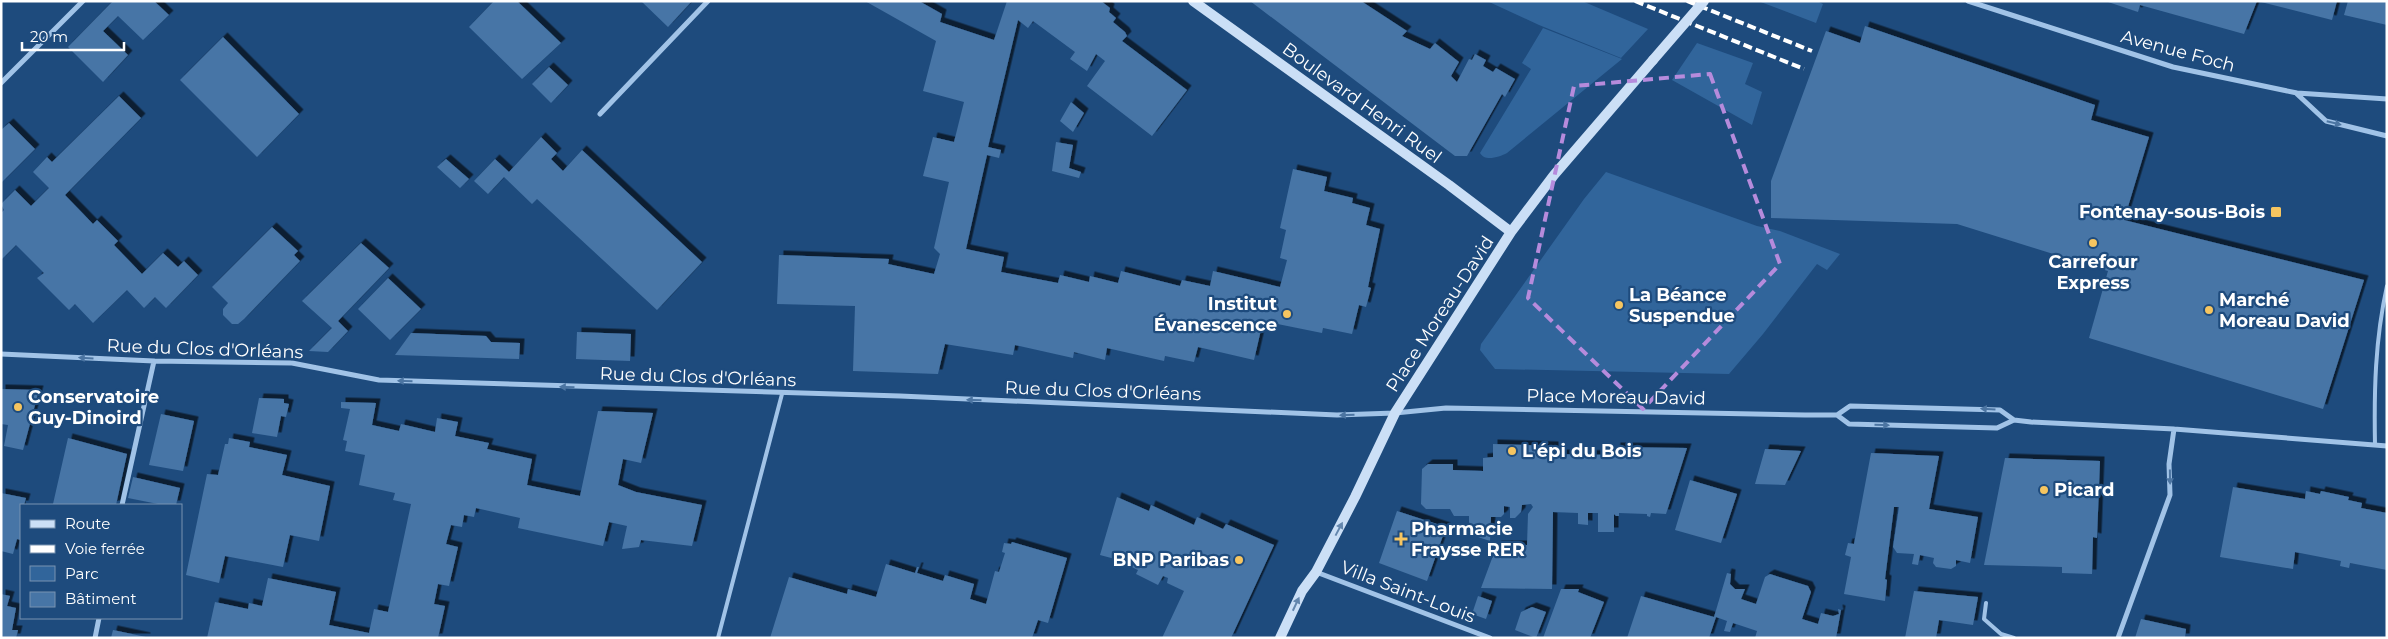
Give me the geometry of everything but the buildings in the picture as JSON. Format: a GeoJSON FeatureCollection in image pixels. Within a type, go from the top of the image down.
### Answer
{"type":"FeatureCollection","features":[{"type":"Feature","properties":{"kind":"street"},"geometry":{"type":"LineString","coordinates":[[1,83],[83,1]]}},
{"type":"Feature","properties":{"kind":"street"},"geometry":{"type":"LineString","coordinates":[[600,114],[708,1]]}},
{"type":"Feature","properties":{"kind":"street","name":"Boulevard Henri Ruel"},"geometry":{"type":"LineString","coordinates":[[1193,1],[1511,232]]}},
{"type":"Feature","properties":{"kind":"street","name":"Place Moreau-David"},"geometry":{"type":"LineString","coordinates":[[1280,638],[1302,591],[1316,572],[1395,413],[1511,232],[1554,175],[1704,1]]}},
{"type":"Feature","properties":{"kind":"street","name":"Avenue Foch"},"geometry":{"type":"LineString","coordinates":[[1968,1],[2173,67],[2297,93],[2387,99]]}},
{"type":"Feature","properties":{"kind":"street"},"geometry":{"type":"LineString","coordinates":[[2297,93],[2326,121],[2387,136]]}},
{"type":"Feature","properties":{"kind":"street","name":"Rue du Clos d'Orléans"},"geometry":{"type":"LineString","coordinates":[[1,354],[154,361],[292,362],[379,380],[782,394],[900,396],[1336,415],[1395,413]]}},
{"type":"Feature","properties":{"kind":"street"},"geometry":{"type":"LineString","coordinates":[[122,504],[154,361]]}},
{"type":"Feature","properties":{"kind":"street","name":"Place Moreau David"},"geometry":{"type":"LineString","coordinates":[[1395,413],[1455,408],[1837,414],[1850,406],[1960,407],[2000,410],[2014,420]]}},
{"type":"Feature","properties":{"kind":"street","name":"Place Moreau David"},"geometry":{"type":"LineString","coordinates":[[1837,414],[1849,424],[1997,428],[2014,420],[2174,428],[2387,446]]}},
{"type":"Feature","properties":{"kind":"street"},"geometry":{"type":"LineString","coordinates":[[2118,638],[2170,495],[2170,464],[2174,428]]}},
{"type":"Feature","properties":{"kind":"street","name":"Villa Saint-Louis"},"geometry":{"type":"LineString","coordinates":[[1316,572],[1490,638]]}},
{"type":"Feature","properties":{"kind":"street"},"geometry":{"type":"LineString","coordinates":[[95,638],[99,619]]}},
{"type":"Feature","properties":{"kind":"lane"},"geometry":{"type":"LineString","coordinates":[[2375,445],[2374,388],[2378,327],[2387,286]]}},
{"type":"Feature","properties":{"kind":"lane"},"geometry":{"type":"LineString","coordinates":[[718,638],[782,394]]}},
{"type":"Feature","properties":{"kind":"lane"},"geometry":{"type":"LineString","coordinates":[[1986,603],[1984,619],[2001,634],[2014,638]]}},
{"type":"Feature","properties":{"kind":"highlighted area"},"geometry":{"type":"Polygon","coordinates":[[[1710,74],[1780,264],[1643,409],[1528,298],[1574,86],[1710,74]]]}},
{"type":"Feature","properties":{"kind":"green space"},"geometry":{"type":"Polygon","coordinates":[[[1487,1],[1582,1],[1648,29],[1621,58],[1539,25],[1487,1]]]}},
{"type":"Feature","properties":{"kind":"green space"},"geometry":{"type":"Polygon","coordinates":[[[1758,1],[1817,1],[1823,4],[1816,23],[1758,1]]]}},
{"type":"Feature","properties":{"kind":"green space"},"geometry":{"type":"Polygon","coordinates":[[[1543,28],[1622,59],[1507,153],[1489,158],[1482,156],[1480,153],[1531,69],[1522,63],[1543,28]]]}},
{"type":"Feature","properties":{"kind":"green space"},"geometry":{"type":"Polygon","coordinates":[[[1697,43],[1753,63],[1745,84],[1762,92],[1752,125],[1672,80],[1697,43]]]}},
{"type":"Feature","properties":{"kind":"green space"},"geometry":{"type":"Polygon","coordinates":[[[1606,172],[1757,226],[1780,231],[1840,254],[1827,270],[1817,264],[1763,334],[1729,374],[1495,369],[1480,350],[1481,344],[1584,199],[1606,172]]]}},
{"type":"Feature","properties":{"kind":"railway"},"geometry":{"type":"LineString","coordinates":[[1635,1],[1804,69]]}},
{"type":"Feature","properties":{"kind":"railway"},"geometry":{"type":"LineString","coordinates":[[1687,1],[1812,51]]}},
{"type":"Feature","properties":{"kind":"place","name":"Fontenay-sous-Bois"},"geometry":{"type":"Point","coordinates":[2276,212]}},
{"type":"Feature","properties":{"kind":"place","name":"Carrefour Express"},"geometry":{"type":"Point","coordinates":[2093,243]}},
{"type":"Feature","properties":{"kind":"place","name":"La Béance Suspendue"},"geometry":{"type":"Point","coordinates":[1619,305]}},
{"type":"Feature","properties":{"kind":"place","name":"Marché Moreau David"},"geometry":{"type":"Point","coordinates":[2209,310]}},
{"type":"Feature","properties":{"kind":"place","name":"Institut Évanescence"},"geometry":{"type":"Point","coordinates":[1287,314]}},
{"type":"Feature","properties":{"kind":"place","name":"Conservatoire Guy-Dinoird"},"geometry":{"type":"Point","coordinates":[18,407]}},
{"type":"Feature","properties":{"kind":"place","name":"L'épi du Bois"},"geometry":{"type":"Point","coordinates":[1512,451]}},
{"type":"Feature","properties":{"kind":"place","name":"Picard"},"geometry":{"type":"Point","coordinates":[2044,490]}},
{"type":"Feature","properties":{"kind":"place","name":"Pharmacie Fraysse RER"},"geometry":{"type":"Point","coordinates":[1401,539]}},
{"type":"Feature","properties":{"kind":"place","name":"BNP Paribas"},"geometry":{"type":"Point","coordinates":[1239,560]}}]}
